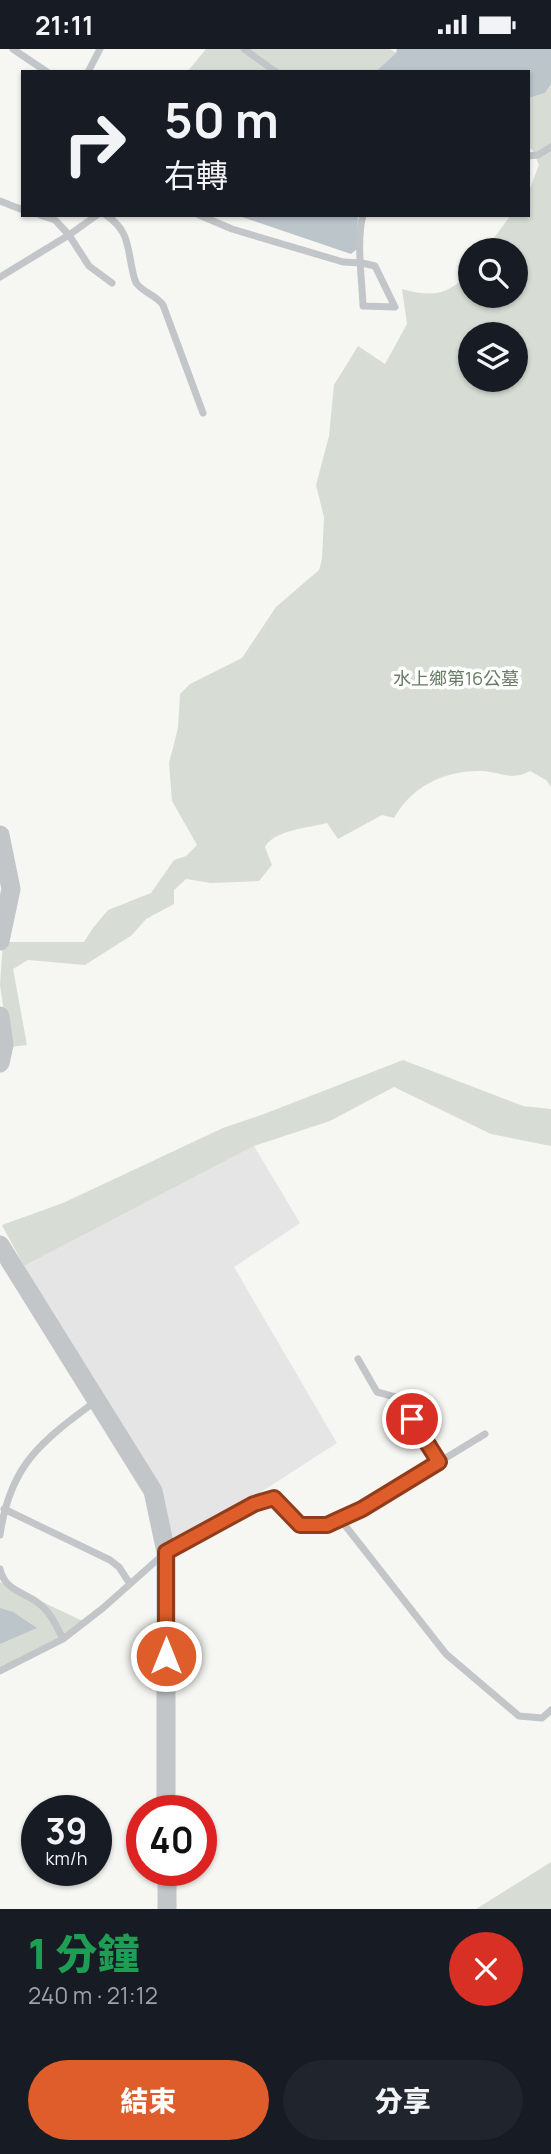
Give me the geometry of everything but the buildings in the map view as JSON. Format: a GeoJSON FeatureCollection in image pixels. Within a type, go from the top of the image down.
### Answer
{"type":"FeatureCollection","features":[{"type":"Feature","properties":{"kind":"street"},"geometry":{"type":"LineString","coordinates":[[0,835],[11,889],[0,941]]}},
{"type":"Feature","properties":{"kind":"street"},"geometry":{"type":"LineString","coordinates":[[0,1016],[4,1045],[0,1063]]}},
{"type":"Feature","properties":{"kind":"street"},"geometry":{"type":"LineString","coordinates":[[0,1245],[153,1491],[166,1552],[166,1795]]}},
{"type":"Feature","properties":{"kind":"street"},"geometry":{"type":"LineString","coordinates":[[166,1886],[167,1909]]}},
{"type":"Feature","properties":{"kind":"lane"},"geometry":{"type":"LineString","coordinates":[[13,49],[44,70]]}},
{"type":"Feature","properties":{"kind":"lane"},"geometry":{"type":"LineString","coordinates":[[89,70],[100,49]]}},
{"type":"Feature","properties":{"kind":"lane"},"geometry":{"type":"LineString","coordinates":[[244,49],[272,70]]}},
{"type":"Feature","properties":{"kind":"lane"},"geometry":{"type":"LineString","coordinates":[[530,156],[538,155],[551,147]]}},
{"type":"Feature","properties":{"kind":"lane"},"geometry":{"type":"LineString","coordinates":[[0,201],[21,209]]}},
{"type":"Feature","properties":{"kind":"lane"},"geometry":{"type":"LineString","coordinates":[[46,217],[55,220],[69,235],[89,267],[112,283]]}},
{"type":"Feature","properties":{"kind":"lane"},"geometry":{"type":"LineString","coordinates":[[0,277],[94,217]]}},
{"type":"Feature","properties":{"kind":"lane"},"geometry":{"type":"LineString","coordinates":[[109,217],[119,224],[125,235],[134,278],[138,285],[158,297],[163,305],[203,413]]}},
{"type":"Feature","properties":{"kind":"lane"},"geometry":{"type":"LineString","coordinates":[[204,217],[233,229],[343,262],[362,263],[374,267],[395,307],[363,306],[362,263],[358,233],[362,217]]}},
{"type":"Feature","properties":{"kind":"lane"},"geometry":{"type":"LineString","coordinates":[[358,1359],[377,1392],[399,1398],[439,1462]]}},
{"type":"Feature","properties":{"kind":"lane"},"geometry":{"type":"LineString","coordinates":[[0,1535],[4,1509],[15,1479],[27,1461],[49,1435],[97,1400]]}},
{"type":"Feature","properties":{"kind":"lane"},"geometry":{"type":"LineString","coordinates":[[0,1671],[63,1639],[166,1552],[254,1504],[274,1498],[300,1525],[327,1525],[362,1509],[485,1434]]}},
{"type":"Feature","properties":{"kind":"lane"},"geometry":{"type":"LineString","coordinates":[[4,1509],[110,1560],[119,1567],[130,1584]]}},
{"type":"Feature","properties":{"kind":"lane"},"geometry":{"type":"LineString","coordinates":[[340,1519],[446,1654],[519,1716],[542,1719],[551,1710]]}},
{"type":"Feature","properties":{"kind":"lane"},"geometry":{"type":"LineString","coordinates":[[0,1569],[2,1578],[13,1590],[45,1607],[63,1639]]}},
{"type":"Feature","properties":{"kind":"shaded area"},"geometry":{"type":"Polygon","coordinates":[[[397,49],[551,49],[551,84],[545,93],[530,98],[530,70],[377,70],[397,49]]]}},
{"type":"Feature","properties":{"kind":"shaded area"},"geometry":{"type":"Polygon","coordinates":[[[242,217],[358,217],[357,249],[351,254],[242,217]]]}},
{"type":"Feature","properties":{"kind":"shaded area"},"geometry":{"type":"Polygon","coordinates":[[[254,1146],[300,1223],[234,1267],[337,1443],[174,1548],[24,1266],[254,1146]]]}},
{"type":"Feature","properties":{"kind":"shaded area"},"geometry":{"type":"Polygon","coordinates":[[[0,1608],[13,1612],[37,1628],[0,1644],[0,1608]]]}},
{"type":"Feature","properties":{"kind":"green space"},"geometry":{"type":"Polygon","coordinates":[[[206,49],[390,49],[396,53],[377,70],[189,70],[206,49]]]}},
{"type":"Feature","properties":{"kind":"green space","name":"水上鄉第16公墓"},"geometry":{"type":"Polygon","coordinates":[[[551,84],[551,787],[546,780],[530,771],[511,776],[482,771],[455,773],[420,789],[401,807],[394,818],[382,815],[338,839],[327,823],[276,837],[265,847],[272,865],[259,881],[211,883],[186,879],[174,890],[174,904],[146,919],[132,935],[85,965],[28,960],[13,969],[27,1045],[9,1047],[0,985],[3,942],[84,942],[108,910],[151,893],[174,860],[186,856],[197,845],[172,801],[169,763],[178,728],[180,694],[190,684],[242,658],[276,607],[319,570],[324,517],[316,485],[329,436],[334,385],[358,346],[385,364],[407,324],[402,289],[423,293],[441,292],[458,282],[458,308],[528,308],[528,238],[494,238],[510,217],[530,217],[530,188],[539,165],[530,149],[530,98],[545,93],[551,84]]]}},
{"type":"Feature","properties":{"kind":"green space"},"geometry":{"type":"Polygon","coordinates":[[[403,1060],[523,1106],[551,1109],[551,1146],[491,1134],[394,1087],[330,1121],[254,1146],[24,1266],[2,1225],[63,1203],[223,1128],[403,1060]]]}},
{"type":"Feature","properties":{"kind":"green space"},"geometry":{"type":"Polygon","coordinates":[[[0,1582],[85,1622],[0,1673],[0,1582]]]}},
{"type":"Feature","properties":{"kind":"green space"},"geometry":{"type":"Polygon","coordinates":[[[551,1862],[551,1909],[476,1909],[551,1862]]]}},
{"type":"Feature","properties":{"kind":"route"},"geometry":{"type":"LineString","coordinates":[[166,1656],[166,1552],[254,1504],[274,1498],[300,1525],[327,1525],[362,1509],[439,1462],[412,1419]]}}]}
